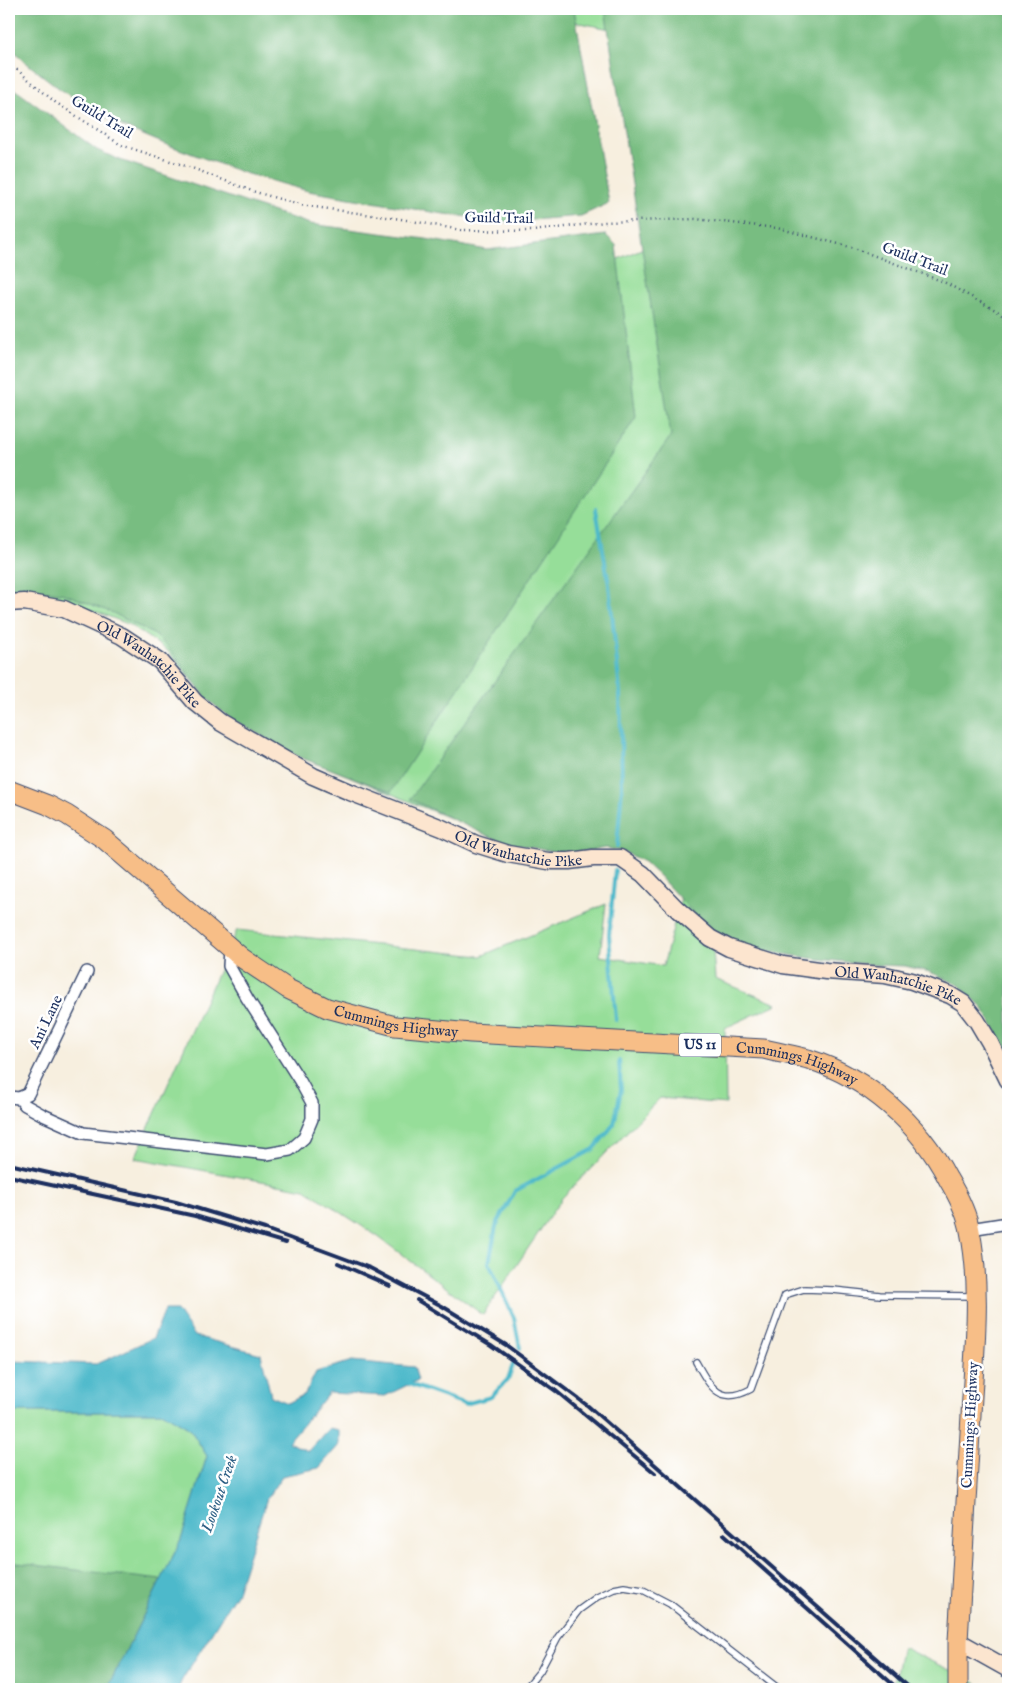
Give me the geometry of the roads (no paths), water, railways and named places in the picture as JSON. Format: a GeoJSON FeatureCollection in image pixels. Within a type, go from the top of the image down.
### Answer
{"type":"FeatureCollection","features":[{"type":"Feature","properties":{"kind":"main road","name":"Old Wauhatchie Pike"},"geometry":{"type":"LineString","coordinates":[[9,603],[24,602],[64,609],[122,636],[160,660],[195,702],[220,722],[313,776],[350,792],[476,844],[508,854],[548,861],[620,858],[643,874],[677,909],[710,938],[737,951],[802,968],[885,975],[912,981],[950,995],[963,1003],[977,1021],[1008,1080]]}},
{"type":"Feature","properties":{"kind":"main road","name":"Cummings Highway"},"geometry":{"type":"LineString","coordinates":[[9,790],[48,805],[104,839],[230,948],[264,974],[288,989],[327,1008],[395,1026],[471,1033],[764,1049],[808,1060],[835,1070],[863,1085],[889,1104],[911,1125],[930,1148],[955,1191],[970,1229],[978,1296],[958,1641],[958,1689]]}},
{"type":"Feature","properties":{"kind":"main road"},"geometry":{"type":"LineString","coordinates":[[958,1641],[1008,1668]]}},
{"type":"Feature","properties":{"kind":"street"},"geometry":{"type":"LineString","coordinates":[[14,1097],[43,1115],[83,1133],[267,1154],[290,1150],[304,1138],[312,1119],[312,1103],[300,1080],[247,998],[229,966],[230,948]]}},
{"type":"Feature","properties":{"kind":"street","name":"Ani Lane"},"geometry":{"type":"LineString","coordinates":[[14,1097],[28,1094],[87,972]]}},
{"type":"Feature","properties":{"kind":"street"},"geometry":{"type":"LineString","coordinates":[[970,1229],[1008,1223]]}},
{"type":"Feature","properties":{"kind":"lane"},"geometry":{"type":"LineString","coordinates":[[696,1362],[711,1387],[722,1394],[739,1396],[751,1389],[785,1296],[804,1289],[880,1295],[978,1296]]}},
{"type":"Feature","properties":{"kind":"lane"},"geometry":{"type":"LineString","coordinates":[[525,1689],[540,1671],[558,1637],[579,1610],[597,1597],[614,1589],[624,1587],[643,1590],[670,1604],[779,1689]]}},
{"type":"Feature","properties":{"kind":"water","name":"Lookout Creek"},"geometry":{"type":"Polygon","coordinates":[[[165,1310],[177,1310],[195,1336],[261,1354],[271,1396],[288,1403],[305,1394],[316,1372],[352,1361],[414,1367],[418,1380],[385,1396],[329,1393],[288,1442],[308,1451],[329,1428],[339,1430],[339,1445],[319,1468],[282,1476],[267,1498],[237,1592],[178,1689],[107,1689],[181,1540],[207,1456],[190,1429],[162,1412],[9,1412],[9,1361],[97,1364],[153,1338],[165,1310]]]}},
{"type":"Feature","properties":{"kind":"waterway"},"geometry":{"type":"LineString","coordinates":[[596,509],[609,585],[620,692],[622,787],[617,846]]}},
{"type":"Feature","properties":{"kind":"waterway"},"geometry":{"type":"LineString","coordinates":[[615,870],[609,935],[616,1020]]}},
{"type":"Feature","properties":{"kind":"waterway"},"geometry":{"type":"LineString","coordinates":[[520,1348],[514,1318],[489,1263],[496,1226],[515,1191],[594,1149],[614,1124],[621,1090],[619,1061]]}},
{"type":"Feature","properties":{"kind":"waterway"},"geometry":{"type":"LineString","coordinates":[[409,1380],[409,1384],[465,1404],[491,1397],[508,1379],[514,1362]]}},
{"type":"Feature","properties":{"kind":"railway"},"geometry":{"type":"LineString","coordinates":[[9,1164],[176,1202],[265,1229],[370,1268],[442,1306],[506,1345],[588,1406],[911,1689]]}},
{"type":"Feature","properties":{"kind":"railway"},"geometry":{"type":"LineString","coordinates":[[9,1176],[195,1216],[286,1243]]}},
{"type":"Feature","properties":{"kind":"railway"},"geometry":{"type":"LineString","coordinates":[[338,1263],[390,1286]]}},
{"type":"Feature","properties":{"kind":"railway"},"geometry":{"type":"LineString","coordinates":[[417,1300],[491,1345],[556,1391],[655,1473]]}},
{"type":"Feature","properties":{"kind":"railway"},"geometry":{"type":"LineString","coordinates":[[724,1534],[898,1689]]}}]}
